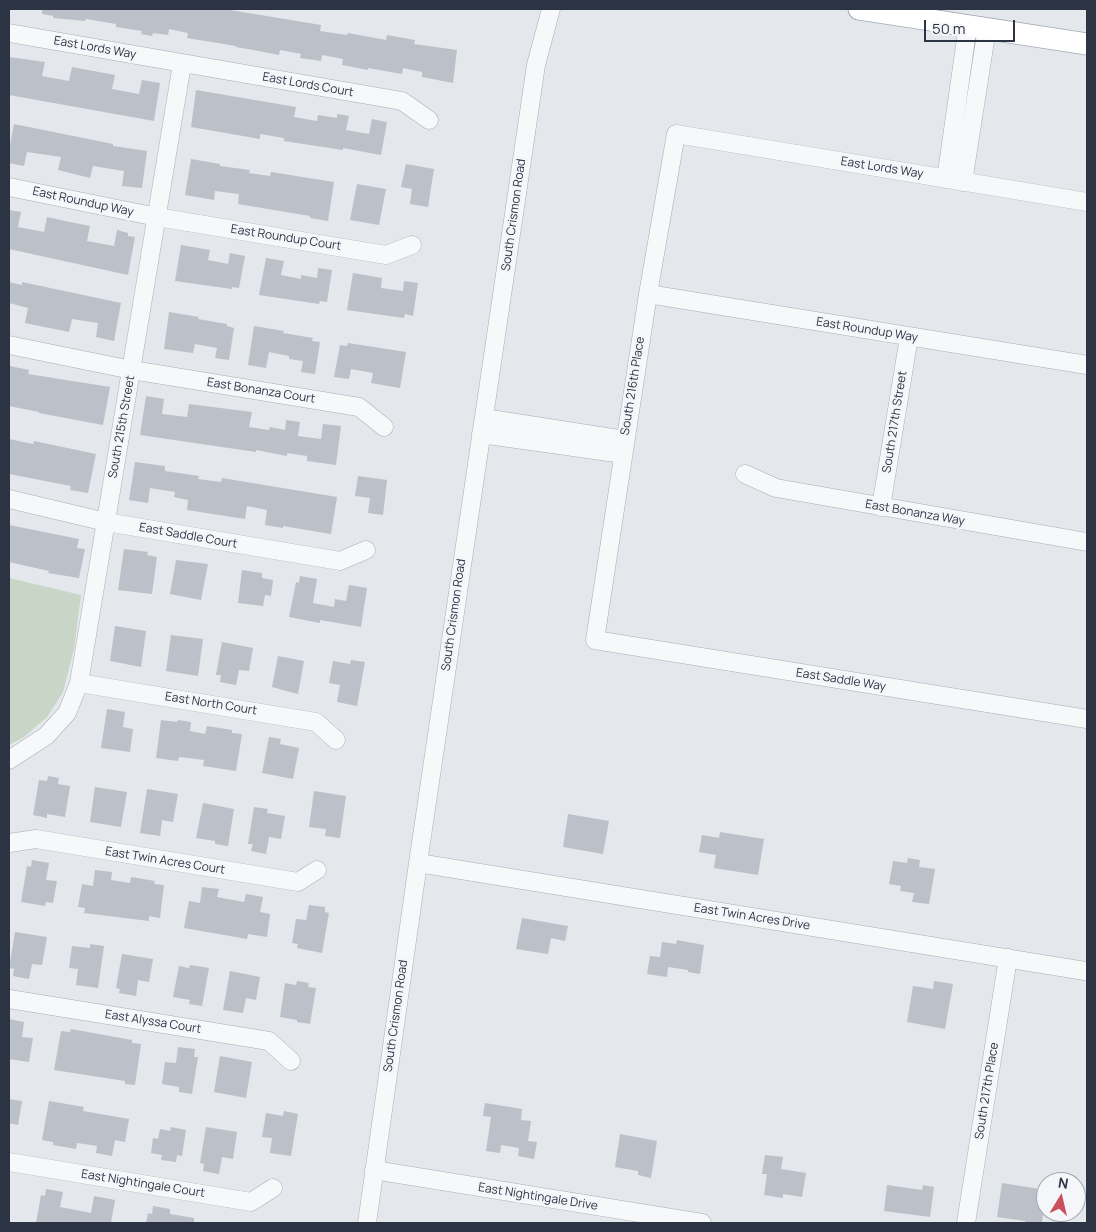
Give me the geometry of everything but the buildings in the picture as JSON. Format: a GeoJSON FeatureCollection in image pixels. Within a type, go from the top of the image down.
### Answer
{"type":"FeatureCollection","features":[{"type":"Feature","properties":{"kind":"main road"},"geometry":{"type":"LineString","coordinates":[[859,9],[1087,44]]}},
{"type":"Feature","properties":{"kind":"street","name":"South Crismon Road"},"geometry":{"type":"LineString","coordinates":[[367,1223],[418,862],[536,66],[551,9]]}},
{"type":"Feature","properties":{"kind":"street"},"geometry":{"type":"LineString","coordinates":[[954,180],[978,27]]}},
{"type":"Feature","properties":{"kind":"street","name":"East Lords Way"},"geometry":{"type":"LineString","coordinates":[[9,33],[182,64]]}},
{"type":"Feature","properties":{"kind":"street","name":"East Lords Court"},"geometry":{"type":"LineString","coordinates":[[182,64],[402,101],[429,120]]}},
{"type":"Feature","properties":{"kind":"street","name":"South 215th Street"},"geometry":{"type":"LineString","coordinates":[[9,760],[46,736],[67,713],[79,683],[182,64]]}},
{"type":"Feature","properties":{"kind":"street","name":"East Lords Way"},"geometry":{"type":"LineString","coordinates":[[676,134],[1087,202]]}},
{"type":"Feature","properties":{"kind":"street","name":"South 216th Place"},"geometry":{"type":"LineString","coordinates":[[595,640],[648,294],[676,134]]}},
{"type":"Feature","properties":{"kind":"street","name":"East Roundup Way"},"geometry":{"type":"LineString","coordinates":[[9,187],[157,217]]}},
{"type":"Feature","properties":{"kind":"street","name":"East Roundup Court"},"geometry":{"type":"LineString","coordinates":[[157,217],[386,254],[412,245]]}},
{"type":"Feature","properties":{"kind":"street","name":"East Roundup Way"},"geometry":{"type":"LineString","coordinates":[[648,294],[1087,365]]}},
{"type":"Feature","properties":{"kind":"street","name":"South 217th Street"},"geometry":{"type":"LineString","coordinates":[[881,507],[909,337]]}},
{"type":"Feature","properties":{"kind":"street"},"geometry":{"type":"LineString","coordinates":[[9,345],[132,370]]}},
{"type":"Feature","properties":{"kind":"street","name":"East Bonanza Court"},"geometry":{"type":"LineString","coordinates":[[132,370],[359,407],[384,427]]}},
{"type":"Feature","properties":{"kind":"street"},"geometry":{"type":"LineString","coordinates":[[482,426],[624,447]]}},
{"type":"Feature","properties":{"kind":"street","name":"East Bonanza Way"},"geometry":{"type":"LineString","coordinates":[[746,474],[776,488],[1087,542]]}},
{"type":"Feature","properties":{"kind":"street","name":"East Saddle Court"},"geometry":{"type":"LineString","coordinates":[[9,499],[106,522],[340,561],[366,550]]}},
{"type":"Feature","properties":{"kind":"street","name":"East Saddle Way"},"geometry":{"type":"LineString","coordinates":[[595,640],[1087,720]]}},
{"type":"Feature","properties":{"kind":"street","name":"East North Court"},"geometry":{"type":"LineString","coordinates":[[79,683],[316,722],[336,740]]}},
{"type":"Feature","properties":{"kind":"street","name":"East Twin Acres Court"},"geometry":{"type":"LineString","coordinates":[[9,843],[36,839],[298,882],[317,870]]}},
{"type":"Feature","properties":{"kind":"street","name":"East Twin Acres Drive"},"geometry":{"type":"LineString","coordinates":[[418,862],[1085,971]]}},
{"type":"Feature","properties":{"kind":"street","name":"South 217th Place"},"geometry":{"type":"LineString","coordinates":[[966,1223],[1008,958]]}},
{"type":"Feature","properties":{"kind":"street","name":"East Alyssa Court"},"geometry":{"type":"LineString","coordinates":[[9,998],[269,1041],[291,1061]]}},
{"type":"Feature","properties":{"kind":"street","name":"East Nightingale Court"},"geometry":{"type":"LineString","coordinates":[[9,1162],[251,1202],[273,1188]]}},
{"type":"Feature","properties":{"kind":"street","name":"East Nightingale Drive"},"geometry":{"type":"LineString","coordinates":[[374,1170],[702,1223]]}},
{"type":"Feature","properties":{"kind":"green space"},"geometry":{"type":"Polygon","coordinates":[[[9,578],[81,595],[74,649],[63,692],[47,717],[24,737],[9,745],[9,578]]]}}]}
